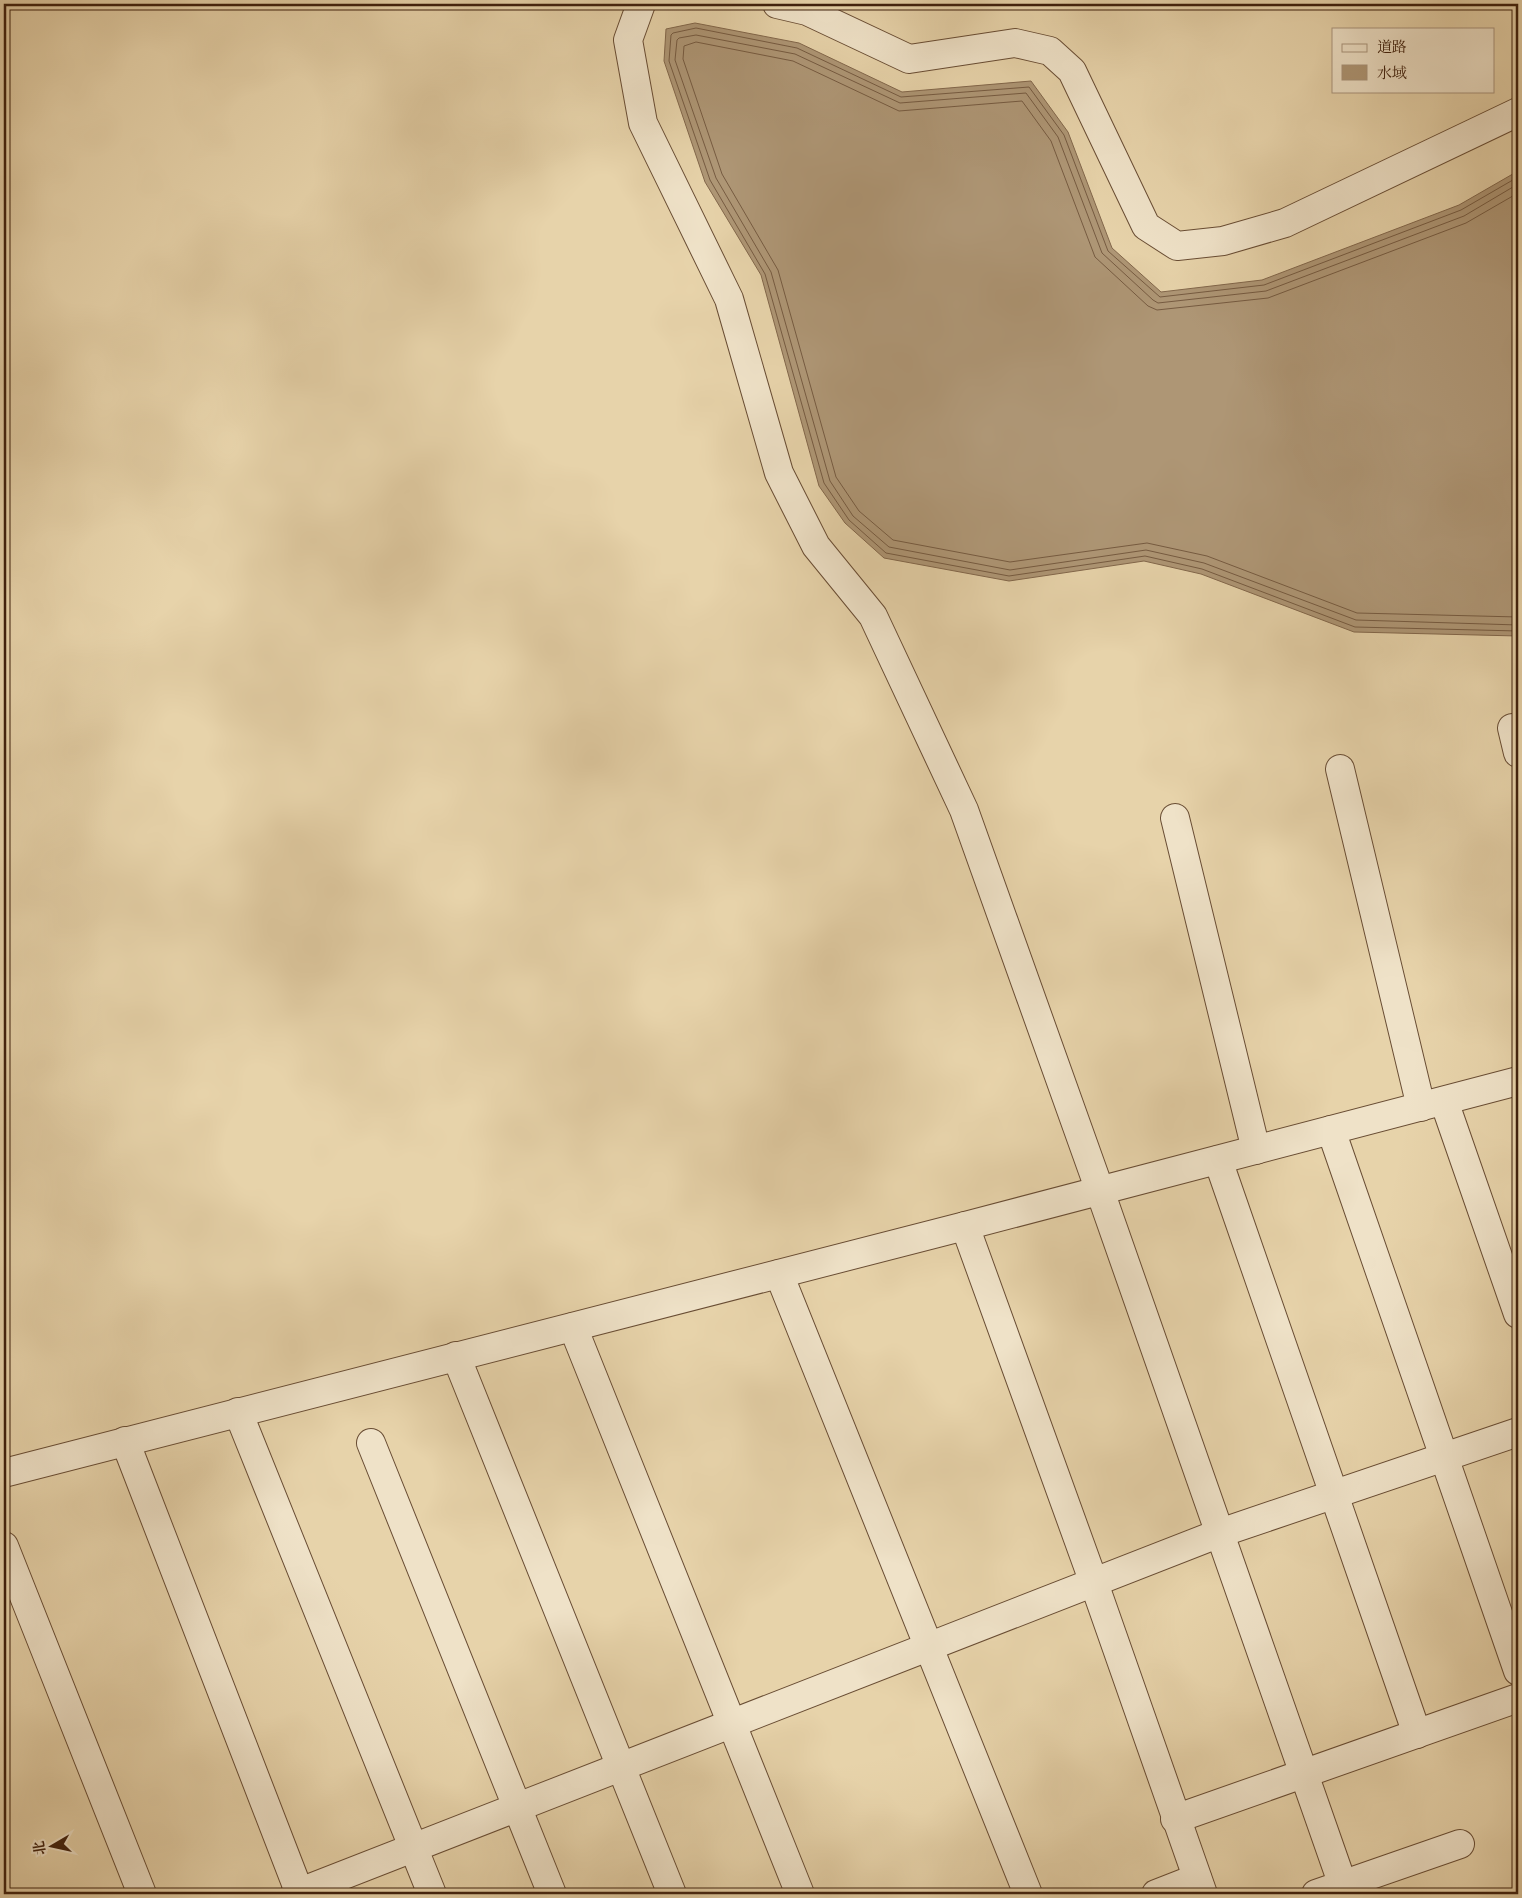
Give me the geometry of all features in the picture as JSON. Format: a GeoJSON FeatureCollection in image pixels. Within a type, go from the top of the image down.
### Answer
{"type":"FeatureCollection","features":[{"type":"Feature","properties":{"kind":"street"},"geometry":{"type":"LineString","coordinates":[[640,4],[628,40],[643,123],[729,299],[778,473],[816,546],[873,616],[964,810],[1100,1191],[1345,1890]]}},
{"type":"Feature","properties":{"kind":"street"},"geometry":{"type":"LineString","coordinates":[[777,4],[807,11],[909,59],[1015,43],[1050,51],[1072,71],[1146,226],[1177,246],[1223,241],[1285,223],[1518,112]]}},
{"type":"Feature","properties":{"kind":"street"},"geometry":{"type":"LineString","coordinates":[[1340,769],[1433,1104],[1518,1314]]}},
{"type":"Feature","properties":{"kind":"street"},"geometry":{"type":"LineString","coordinates":[[1175,818],[1256,1150]]}},
{"type":"Feature","properties":{"kind":"street"},"geometry":{"type":"LineString","coordinates":[[4,1472],[965,1226],[1518,1081]]}},
{"type":"Feature","properties":{"kind":"street"},"geometry":{"type":"LineString","coordinates":[[1331,1130],[1518,1671]]}},
{"type":"Feature","properties":{"kind":"street"},"geometry":{"type":"LineString","coordinates":[[1218,1160],[1417,1734]]}},
{"type":"Feature","properties":{"kind":"street"},"geometry":{"type":"LineString","coordinates":[[965,1226],[1094,1582],[1200,1886],[1156,1894]]}},
{"type":"Feature","properties":{"kind":"street"},"geometry":{"type":"LineString","coordinates":[[779,1274],[1028,1894]]}},
{"type":"Feature","properties":{"kind":"street"},"geometry":{"type":"LineString","coordinates":[[574,1326],[800,1894]]}},
{"type":"Feature","properties":{"kind":"street"},"geometry":{"type":"LineString","coordinates":[[456,1356],[672,1894]]}},
{"type":"Feature","properties":{"kind":"street"},"geometry":{"type":"LineString","coordinates":[[238,1412],[432,1894]]}},
{"type":"Feature","properties":{"kind":"street"},"geometry":{"type":"LineString","coordinates":[[125,1441],[298,1894],[1220,1533],[1518,1432]]}},
{"type":"Feature","properties":{"kind":"street"},"geometry":{"type":"LineString","coordinates":[[371,1443],[552,1894]]}},
{"type":"Feature","properties":{"kind":"street"},"geometry":{"type":"LineString","coordinates":[[4,1546],[142,1894]]}},
{"type":"Feature","properties":{"kind":"street"},"geometry":{"type":"LineString","coordinates":[[1176,1819],[1518,1698]]}},
{"type":"Feature","properties":{"kind":"street"},"geometry":{"type":"LineString","coordinates":[[1316,1894],[1345,1890],[1460,1844]]}},
{"type":"Feature","properties":{"kind":"water"},"geometry":{"type":"Polygon","coordinates":[[[695,23],[799,43],[902,92],[1031,81],[1068,132],[1112,248],[1161,292],[1262,280],[1459,205],[1518,171],[1518,636],[1354,632],[1201,574],[1144,561],[1009,581],[884,558],[845,523],[819,486],[761,275],[705,182],[664,61],[666,29],[695,23]]]}}]}
